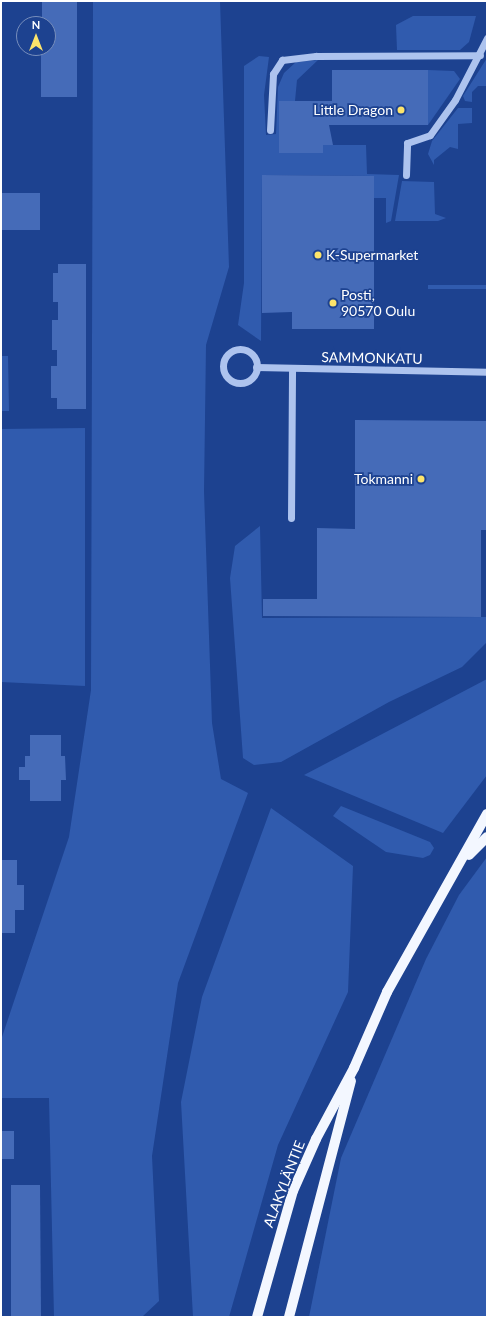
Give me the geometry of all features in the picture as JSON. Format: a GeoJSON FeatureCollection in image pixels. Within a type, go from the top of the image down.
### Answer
{"type":"FeatureCollection","features":[{"type":"Feature","properties":{"kind":"main road","name":"ALAKYLÄNTIE"},"geometry":{"type":"LineString","coordinates":[[258,1317],[292,1191],[354,1068],[388,992],[462,863],[487,814]]}},
{"type":"Feature","properties":{"kind":"main road","name":"ALAKYLÄNTIE"},"geometry":{"type":"LineString","coordinates":[[462,863],[487,837]]}},
{"type":"Feature","properties":{"kind":"main road","name":"ALAKYLÄNTIE"},"geometry":{"type":"LineString","coordinates":[[289,1317],[354,1068]]}},
{"type":"Feature","properties":{"kind":"street"},"geometry":{"type":"LineString","coordinates":[[406,175],[406,143],[430,135],[480,55],[487,38]]}},
{"type":"Feature","properties":{"kind":"street"},"geometry":{"type":"LineString","coordinates":[[270,130],[273,74],[282,60],[316,56],[480,55]]}},
{"type":"Feature","properties":{"kind":"street"},"geometry":{"type":"LineString","coordinates":[[240,349],[254,357],[256,367],[252,378],[242,382],[226,376],[223,366],[226,355],[240,349]]}},
{"type":"Feature","properties":{"kind":"street","name":"SAMMONKATU"},"geometry":{"type":"LineString","coordinates":[[256,367],[292,369],[487,372]]}},
{"type":"Feature","properties":{"kind":"street"},"geometry":{"type":"LineString","coordinates":[[291,518],[292,369]]}},
{"type":"Feature","properties":{"kind":"shaded area"},"geometry":{"type":"Polygon","coordinates":[[[93,1],[220,1],[229,267],[206,345],[204,491],[212,723],[221,779],[248,793],[178,983],[152,1156],[159,1301],[142,1317],[54,1317],[49,1098],[1,1098],[1,1040],[69,837],[91,690],[93,1]]]}},
{"type":"Feature","properties":{"kind":"shaded area"},"geometry":{"type":"Polygon","coordinates":[[[413,16],[476,16],[469,42],[460,50],[397,50],[396,25],[413,16]]]}},
{"type":"Feature","properties":{"kind":"shaded area"},"geometry":{"type":"Polygon","coordinates":[[[259,56],[269,57],[264,95],[266,135],[276,134],[278,87],[284,73],[296,62],[318,60],[297,80],[295,101],[279,101],[279,153],[323,145],[366,145],[367,174],[399,175],[391,221],[386,223],[386,198],[374,198],[374,176],[262,175],[261,341],[238,325],[244,283],[244,66],[259,56]]]}},
{"type":"Feature","properties":{"kind":"shaded area"},"geometry":{"type":"Polygon","coordinates":[[[487,58],[487,86],[478,86],[472,92],[472,102],[465,101],[463,96],[487,58]]]}},
{"type":"Feature","properties":{"kind":"shaded area"},"geometry":{"type":"Polygon","coordinates":[[[428,70],[454,71],[460,79],[428,125],[428,70]]]}},
{"type":"Feature","properties":{"kind":"shaded area"},"geometry":{"type":"Polygon","coordinates":[[[458,108],[472,108],[472,123],[458,124],[458,149],[450,147],[434,160],[434,165],[428,154],[432,141],[458,108]]]}},
{"type":"Feature","properties":{"kind":"shaded area"},"geometry":{"type":"Polygon","coordinates":[[[402,181],[434,182],[435,214],[446,218],[438,221],[395,221],[402,181]]]}},
{"type":"Feature","properties":{"kind":"shaded area"},"geometry":{"type":"Polygon","coordinates":[[[428,285],[487,285],[487,289],[428,289],[428,285]]]}},
{"type":"Feature","properties":{"kind":"shaded area"},"geometry":{"type":"Polygon","coordinates":[[[1,356],[8,356],[9,411],[1,411],[1,356]]]}},
{"type":"Feature","properties":{"kind":"shaded area"},"geometry":{"type":"Polygon","coordinates":[[[85,428],[85,686],[1,682],[1,429],[85,428]]]}},
{"type":"Feature","properties":{"kind":"shaded area"},"geometry":{"type":"Polygon","coordinates":[[[260,526],[262,618],[487,617],[487,642],[462,667],[389,702],[281,762],[254,765],[243,758],[230,578],[235,546],[260,526]]]}},
{"type":"Feature","properties":{"kind":"shaded area"},"geometry":{"type":"Polygon","coordinates":[[[487,679],[487,775],[443,833],[304,775],[487,679]]]}},
{"type":"Feature","properties":{"kind":"shaded area"},"geometry":{"type":"Polygon","coordinates":[[[341,806],[430,842],[434,848],[430,855],[423,858],[386,852],[333,816],[341,806]]]}},
{"type":"Feature","properties":{"kind":"shaded area"},"geometry":{"type":"Polygon","coordinates":[[[271,808],[353,866],[348,992],[278,1145],[229,1317],[193,1317],[181,1102],[202,997],[271,808]]]}},
{"type":"Feature","properties":{"kind":"shaded area"},"geometry":{"type":"Polygon","coordinates":[[[487,857],[487,1317],[309,1317],[341,1158],[426,959],[459,895],[487,857]]]}},
{"type":"Feature","properties":{"kind":"building"},"geometry":{"type":"Polygon","coordinates":[[[42,1],[77,1],[77,97],[41,97],[41,56],[56,56],[56,16],[42,16],[42,1]]]}},
{"type":"Feature","properties":{"kind":"building"},"geometry":{"type":"Polygon","coordinates":[[[332,70],[428,70],[428,125],[329,125],[333,145],[323,145],[323,153],[279,153],[279,101],[332,101],[332,70]]]}},
{"type":"Feature","properties":{"kind":"building","name":"K-Supermarket"},"geometry":{"type":"Polygon","coordinates":[[[262,175],[374,176],[374,329],[292,329],[292,312],[262,313],[262,175]]]}},
{"type":"Feature","properties":{"kind":"building"},"geometry":{"type":"Polygon","coordinates":[[[1,193],[40,193],[40,230],[1,230],[1,193]]]}},
{"type":"Feature","properties":{"kind":"building"},"geometry":{"type":"Polygon","coordinates":[[[58,264],[86,264],[86,409],[57,409],[57,398],[51,398],[51,366],[57,366],[57,350],[52,350],[52,320],[58,320],[58,302],[53,302],[53,273],[58,273],[58,264]]]}},
{"type":"Feature","properties":{"kind":"building","name":"Tokmanni"},"geometry":{"type":"Polygon","coordinates":[[[355,420],[487,421],[487,530],[481,530],[481,617],[263,616],[263,599],[317,599],[317,528],[355,529],[355,420]]]}},
{"type":"Feature","properties":{"kind":"building"},"geometry":{"type":"Polygon","coordinates":[[[30,735],[61,735],[61,756],[65,756],[66,780],[61,780],[61,801],[30,801],[30,780],[19,780],[19,767],[25,767],[25,756],[30,756],[30,735]]]}},
{"type":"Feature","properties":{"kind":"building"},"geometry":{"type":"Polygon","coordinates":[[[1,860],[17,860],[17,885],[24,885],[24,910],[15,910],[15,933],[1,933],[1,860]]]}},
{"type":"Feature","properties":{"kind":"building"},"geometry":{"type":"Polygon","coordinates":[[[1,1131],[14,1131],[14,1159],[1,1159],[1,1131]]]}},
{"type":"Feature","properties":{"kind":"building"},"geometry":{"type":"Polygon","coordinates":[[[11,1185],[40,1185],[41,1317],[11,1317],[11,1185]]]}},
{"type":"Feature","properties":{"kind":"place","name":"Little Dragon"},"geometry":{"type":"Point","coordinates":[401,110]}},
{"type":"Feature","properties":{"kind":"place","name":"K-Supermarket"},"geometry":{"type":"Point","coordinates":[318,255]}},
{"type":"Feature","properties":{"kind":"place","name":"Posti, 90570 Oulu"},"geometry":{"type":"Point","coordinates":[333,303]}},
{"type":"Feature","properties":{"kind":"place","name":"Tokmanni"},"geometry":{"type":"Point","coordinates":[421,479]}}]}
